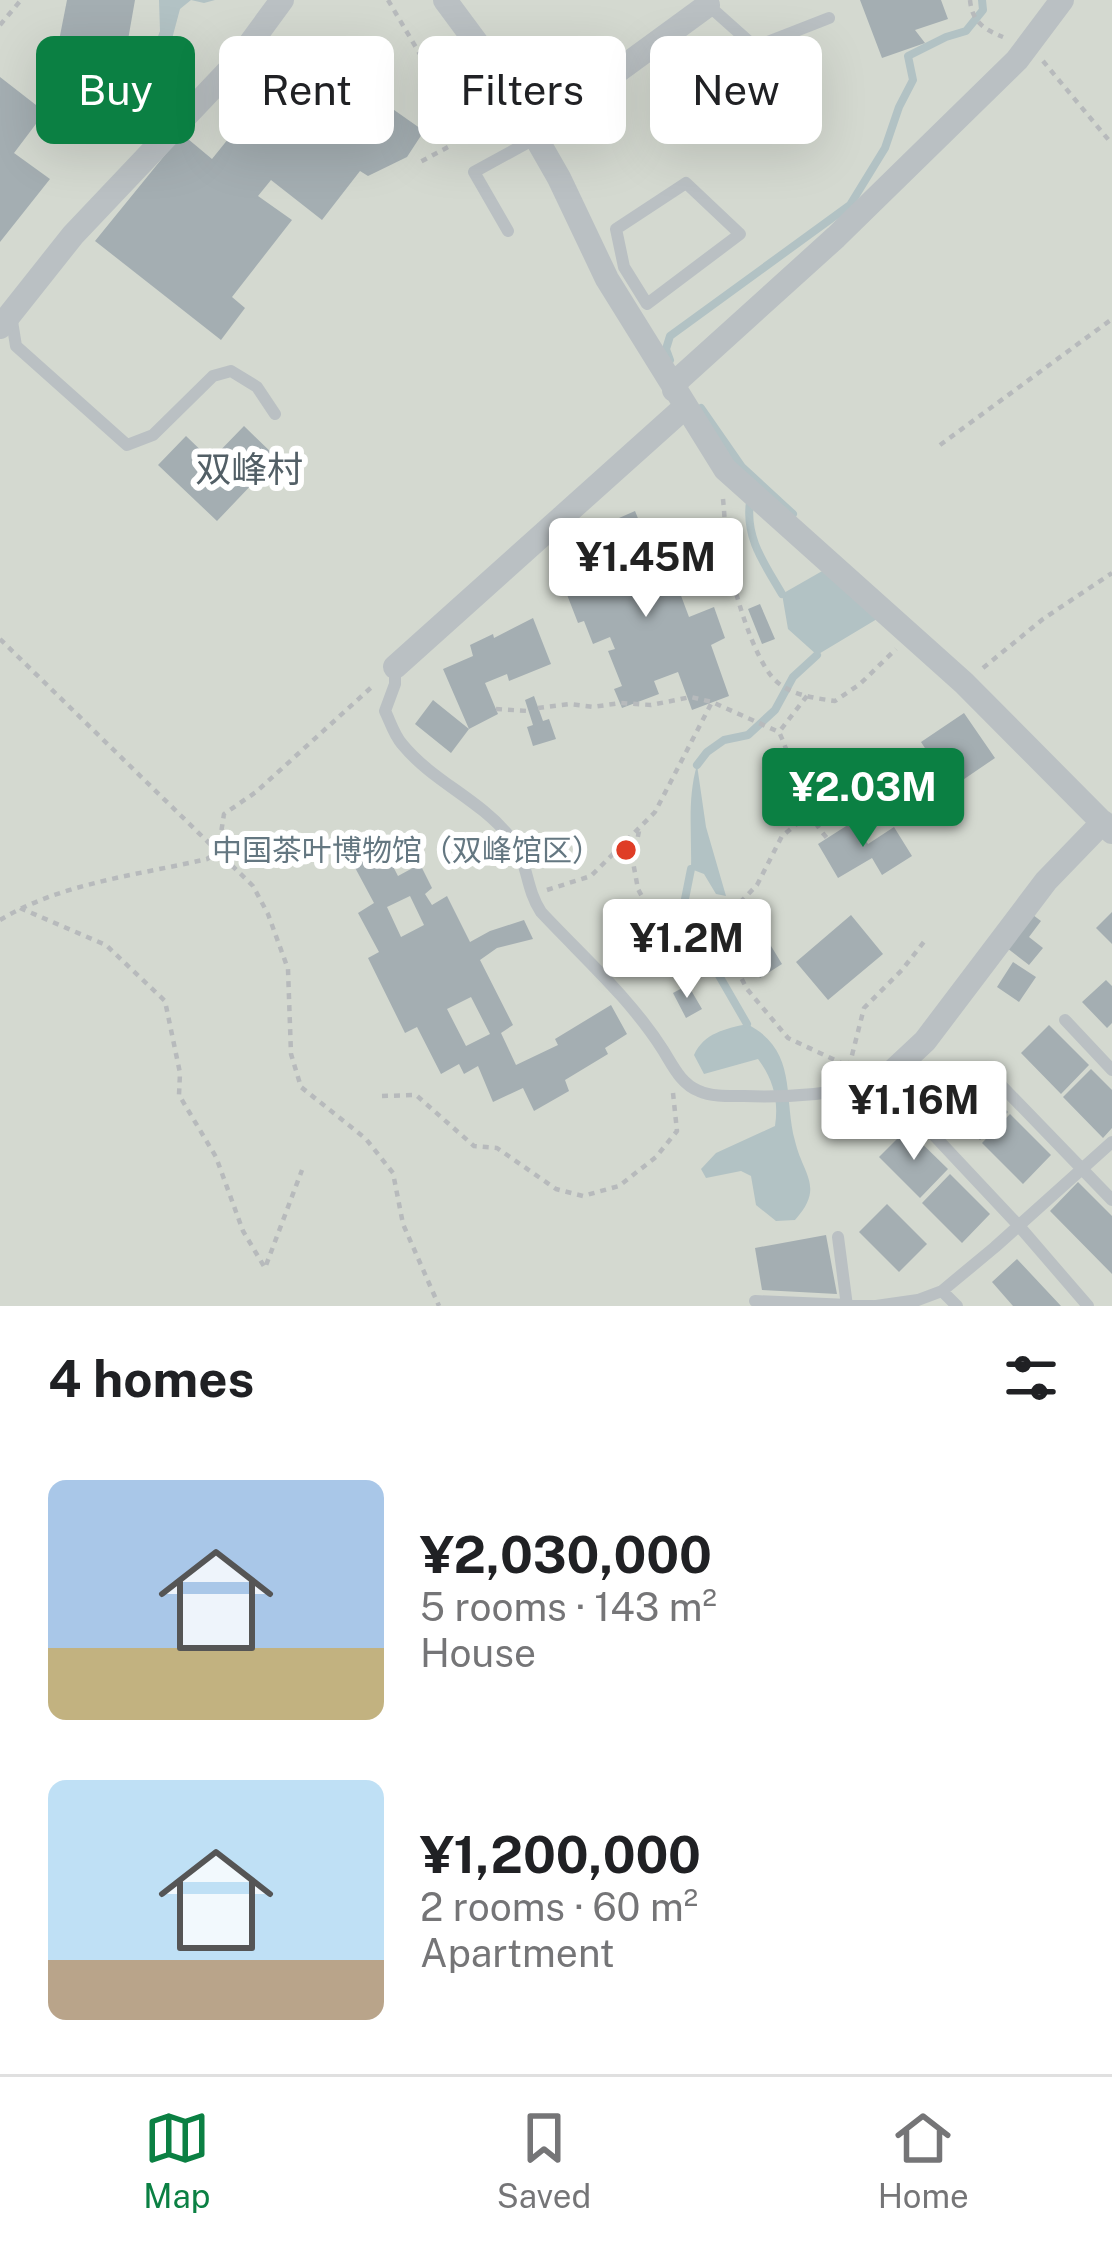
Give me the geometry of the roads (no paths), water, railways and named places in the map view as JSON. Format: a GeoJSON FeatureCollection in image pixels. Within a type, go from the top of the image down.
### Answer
{"type":"FeatureCollection","features":[{"type":"Feature","properties":{"kind":"street"},"geometry":{"type":"LineString","coordinates":[[6,320],[73,235],[236,64],[282,0]]}},
{"type":"Feature","properties":{"kind":"street"},"geometry":{"type":"LineString","coordinates":[[445,0],[472,36]]}},
{"type":"Feature","properties":{"kind":"street"},"geometry":{"type":"LineString","coordinates":[[395,667],[455,616],[1017,60],[1062,0]]}},
{"type":"Feature","properties":{"kind":"street"},"geometry":{"type":"LineString","coordinates":[[626,65],[708,5]]}},
{"type":"Feature","properties":{"kind":"street"},"geometry":{"type":"LineString","coordinates":[[539,144],[742,485],[964,683],[1108,827],[1046,881],[925,1041],[834,1126]]}},
{"type":"Feature","properties":{"kind":"lane"},"geometry":{"type":"LineString","coordinates":[[708,5],[755,47],[830,18]]}},
{"type":"Feature","properties":{"kind":"lane"},"geometry":{"type":"LineString","coordinates":[[508,231],[474,172],[525,144]]}},
{"type":"Feature","properties":{"kind":"lane"},"geometry":{"type":"LineString","coordinates":[[686,183],[740,234],[647,304],[615,273],[616,229],[686,183]]}},
{"type":"Feature","properties":{"kind":"lane"},"geometry":{"type":"LineString","coordinates":[[6,320],[16,346],[127,445],[153,435],[213,376],[231,371],[257,387],[275,414]]}},
{"type":"Feature","properties":{"kind":"lane"},"geometry":{"type":"LineString","coordinates":[[395,667],[395,684],[385,711],[400,742],[509,836],[524,860],[530,895],[541,912],[628,1003],[682,1081],[700,1092],[725,1096],[791,1098],[880,1083]]}},
{"type":"Feature","properties":{"kind":"lane"},"geometry":{"type":"LineString","coordinates":[[1065,1020],[1112,1070]]}},
{"type":"Feature","properties":{"kind":"lane"},"geometry":{"type":"LineString","coordinates":[[995,1081],[1112,1200]]}},
{"type":"Feature","properties":{"kind":"lane"},"geometry":{"type":"LineString","coordinates":[[928,1129],[1088,1306]]}},
{"type":"Feature","properties":{"kind":"lane"},"geometry":{"type":"LineString","coordinates":[[755,1301],[874,1306],[918,1300],[942,1291],[1112,1142]]}},
{"type":"Feature","properties":{"kind":"lane"},"geometry":{"type":"LineString","coordinates":[[838,1237],[848,1305]]}},
{"type":"Feature","properties":{"kind":"lane"},"geometry":{"type":"LineString","coordinates":[[942,1291],[957,1306]]}},
{"type":"Feature","properties":{"kind":"waterway"},"geometry":{"type":"LineString","coordinates":[[670,360],[666,349],[670,336],[850,205],[885,148],[913,80],[908,56],[966,31],[983,10],[982,0]]}},
{"type":"Feature","properties":{"kind":"waterway"},"geometry":{"type":"LineString","coordinates":[[701,408],[742,467],[793,514]]}},
{"type":"Feature","properties":{"kind":"waterway"},"geometry":{"type":"LineString","coordinates":[[750,502],[753,539],[782,594]]}},
{"type":"Feature","properties":{"kind":"waterway"},"geometry":{"type":"LineString","coordinates":[[697,765],[724,740],[748,735],[775,710],[793,677],[817,655]]}},
{"type":"Feature","properties":{"kind":"waterway"},"geometry":{"type":"LineString","coordinates":[[691,869],[683,909],[699,953],[717,972],[747,1024]]}},
{"type":"Feature","properties":{"kind":"place","name":"中国茶叶博物馆（双峰馆区）"},"geometry":{"type":"Point","coordinates":[626,850]}},
{"type":"Feature","properties":{"kind":"district","name":"双峰村"},"geometry":{"type":"Point","coordinates":[249,469]}}]}
